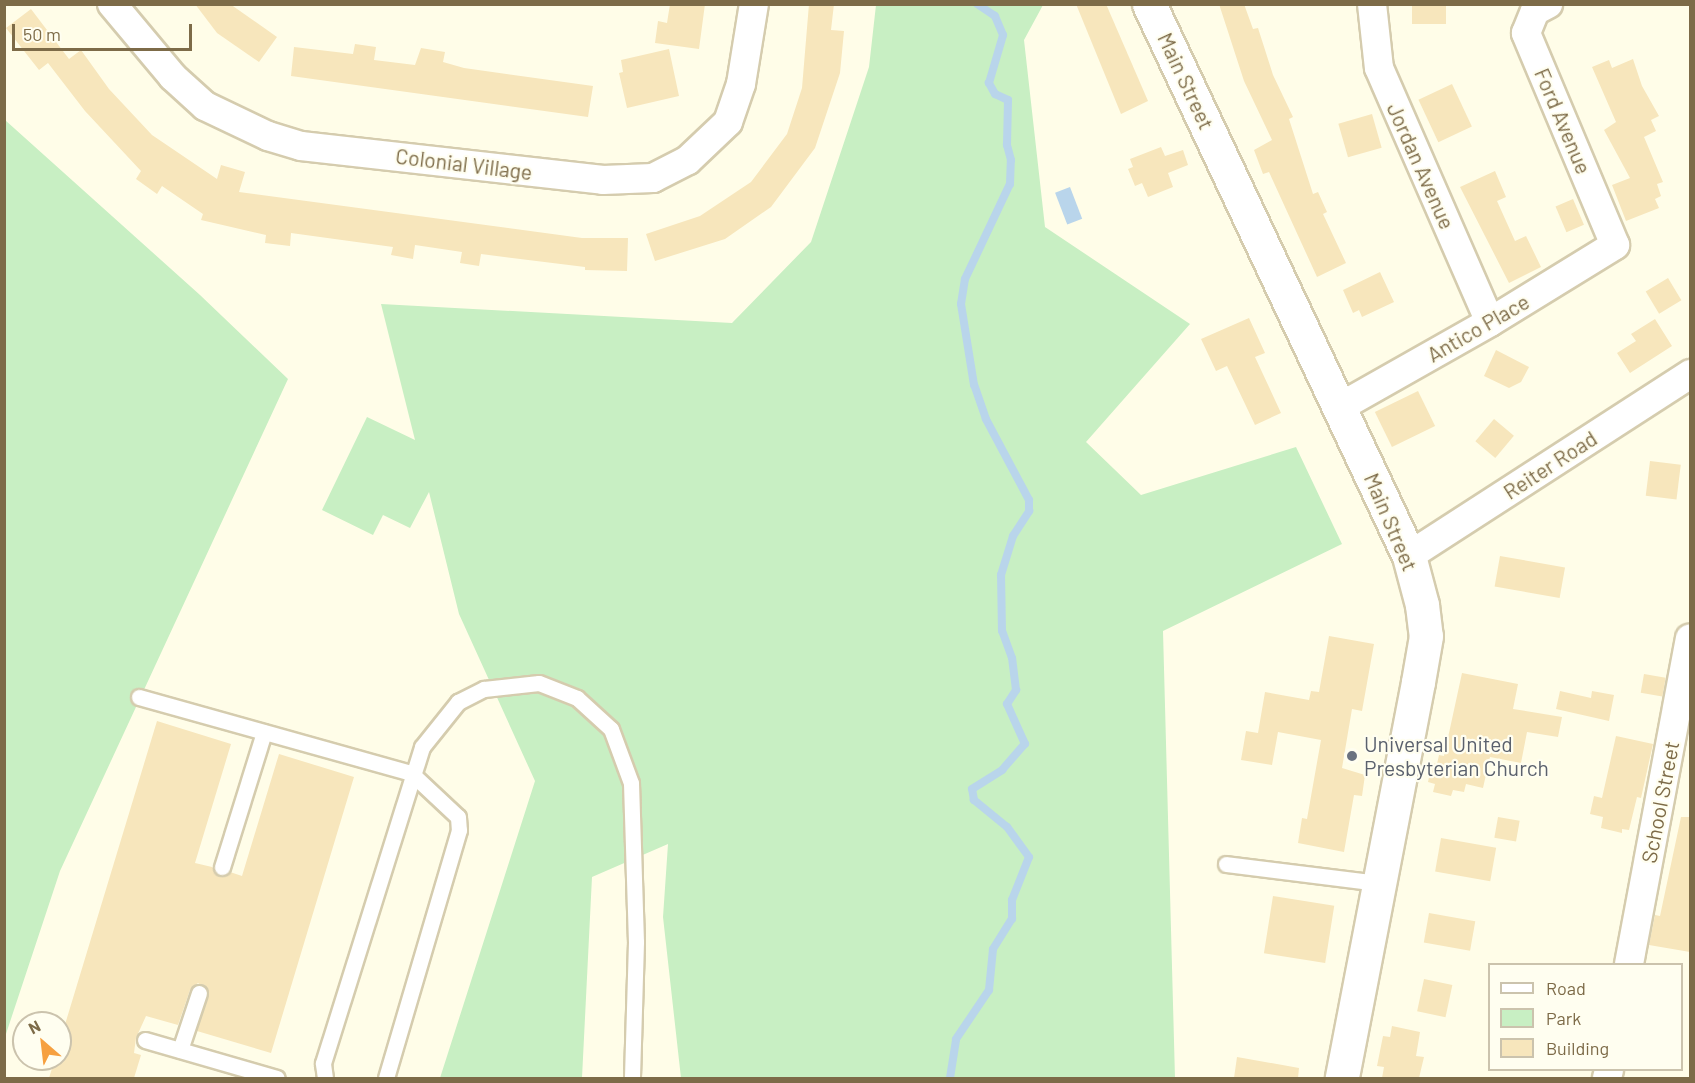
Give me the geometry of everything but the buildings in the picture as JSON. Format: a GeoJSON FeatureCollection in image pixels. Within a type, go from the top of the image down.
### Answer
{"type":"FeatureCollection","features":[{"type":"Feature","properties":{"kind":"street","name":"Colonial Village"},"geometry":{"type":"LineString","coordinates":[[112,4],[173,77],[205,106],[268,136],[301,146],[603,180],[653,178],[688,160],[728,122],[741,84],[754,4]]}},
{"type":"Feature","properties":{"kind":"street","name":"Main Street"},"geometry":{"type":"LineString","coordinates":[[1149,4],[1409,556],[1426,636],[1342,1078]]}},
{"type":"Feature","properties":{"kind":"street","name":"Jordan Avenue"},"geometry":{"type":"LineString","coordinates":[[1372,4],[1379,68],[1400,123],[1491,322]]}},
{"type":"Feature","properties":{"kind":"street","name":"Ford Avenue"},"geometry":{"type":"LineString","coordinates":[[1548,4],[1535,11],[1526,33],[1615,246]]}},
{"type":"Feature","properties":{"kind":"street","name":"Antico Place"},"geometry":{"type":"LineString","coordinates":[[1340,407],[1491,322],[1615,246]]}},
{"type":"Feature","properties":{"kind":"street","name":"Reiter Road"},"geometry":{"type":"LineString","coordinates":[[1409,556],[1690,374]]}},
{"type":"Feature","properties":{"kind":"street","name":"School Street"},"geometry":{"type":"LineString","coordinates":[[1629,963],[1690,639]]}},
{"type":"Feature","properties":{"kind":"lane"},"geometry":{"type":"LineString","coordinates":[[323,1078],[323,1063],[411,773],[439,721],[458,702],[483,689],[539,683],[577,698],[611,729],[631,783],[636,942],[632,1078]]}},
{"type":"Feature","properties":{"kind":"lane"},"geometry":{"type":"LineString","coordinates":[[139,697],[411,773],[458,817],[459,830],[386,1078]]}},
{"type":"Feature","properties":{"kind":"lane"},"geometry":{"type":"LineString","coordinates":[[222,867],[264,732]]}},
{"type":"Feature","properties":{"kind":"lane"},"geometry":{"type":"LineString","coordinates":[[1226,864],[1379,883]]}},
{"type":"Feature","properties":{"kind":"lane"},"geometry":{"type":"LineString","coordinates":[[180,1050],[199,993]]}},
{"type":"Feature","properties":{"kind":"lane"},"geometry":{"type":"LineString","coordinates":[[145,1041],[277,1078]]}},
{"type":"Feature","properties":{"kind":"green space"},"geometry":{"type":"Polygon","coordinates":[[[876,5],[1043,5],[1024,40],[1045,227],[1190,324],[1086,442],[1141,495],[1296,447],[1342,544],[1163,631],[1175,1078],[681,1078],[663,917],[668,844],[592,877],[582,1078],[440,1078],[535,781],[459,614],[429,492],[410,528],[383,515],[373,535],[322,510],[367,417],[415,440],[381,304],[732,323],[811,242],[869,67],[876,5]]]}},
{"type":"Feature","properties":{"kind":"green space"},"geometry":{"type":"Polygon","coordinates":[[[5,120],[200,295],[288,379],[60,871],[5,1037],[5,120]]]}},
{"type":"Feature","properties":{"kind":"water"},"geometry":{"type":"Polygon","coordinates":[[[1070,187],[1082,219],[1067,224],[1055,193],[1070,187]]]}},
{"type":"Feature","properties":{"kind":"waterway"},"geometry":{"type":"LineString","coordinates":[[950,1078],[956,1039],[989,990],[993,949],[1012,919],[1012,900],[1029,857],[1007,827],[974,800],[972,789],[1002,770],[1025,744],[1007,704],[1016,690],[1012,658],[1002,631],[1001,575],[1013,536],[1029,511],[1029,500],[986,419],[974,385],[961,304],[965,279],[1010,184],[1011,160],[1007,145],[1008,100],[995,94],[989,83],[1003,35],[995,16],[977,4]]}},
{"type":"Feature","properties":{"kind":"place","name":"Universal United Presbyterian Church"},"geometry":{"type":"Point","coordinates":[1352,756]}}]}
